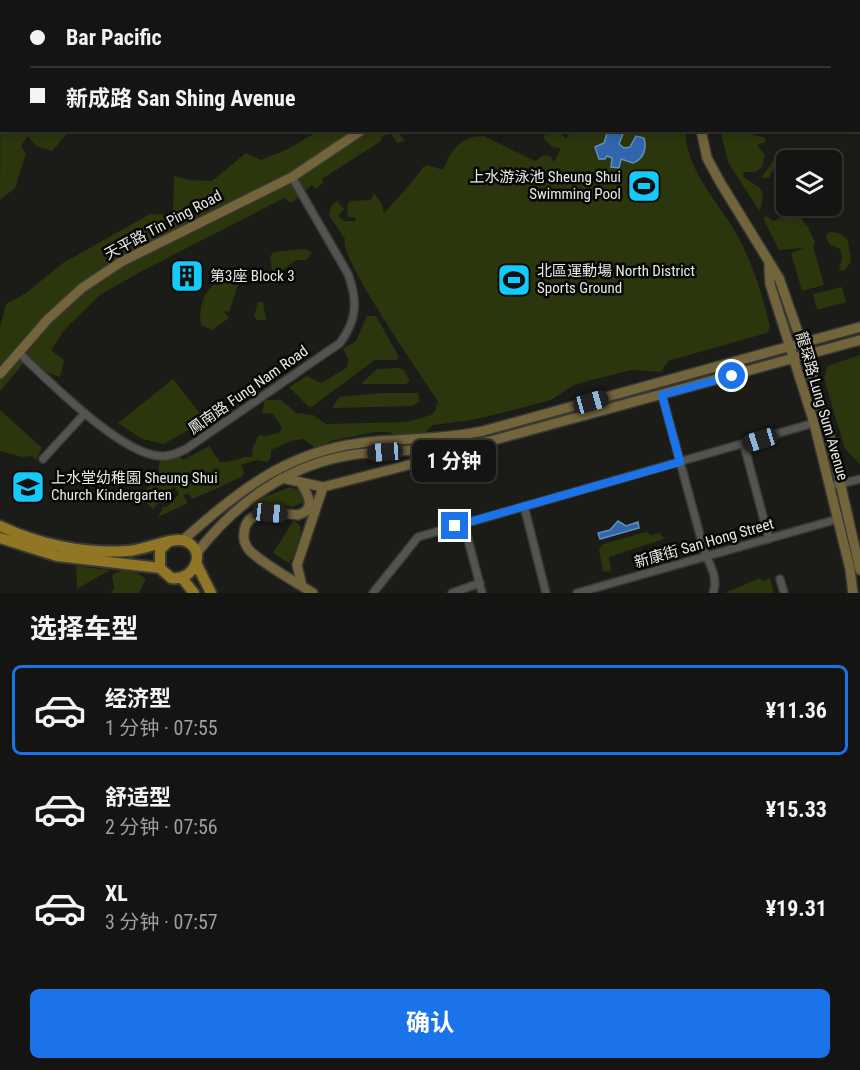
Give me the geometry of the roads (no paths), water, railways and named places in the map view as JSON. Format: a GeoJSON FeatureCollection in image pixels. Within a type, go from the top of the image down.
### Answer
{"type":"FeatureCollection","features":[{"type":"Feature","properties":{"kind":"main road"},"geometry":{"type":"LineString","coordinates":[[0,526],[46,542],[94,550],[137,551],[183,540],[190,544],[211,593]]}},
{"type":"Feature","properties":{"kind":"main road"},"geometry":{"type":"LineString","coordinates":[[0,538],[70,558],[160,568]]}},
{"type":"Feature","properties":{"kind":"main road"},"geometry":{"type":"LineString","coordinates":[[169,542],[158,556],[160,568],[168,576],[182,578],[190,574],[196,559]]}},
{"type":"Feature","properties":{"kind":"main road"},"geometry":{"type":"LineString","coordinates":[[182,578],[194,593]]}},
{"type":"Feature","properties":{"kind":"street","name":"天平路 Tin Ping Road"},"geometry":{"type":"LineString","coordinates":[[0,374],[48,319],[82,288],[121,262],[292,177],[360,132]]}},
{"type":"Feature","properties":{"kind":"street","name":"龍琛路 Lung Sum Avenue"},"geometry":{"type":"LineString","coordinates":[[701,132],[707,158],[779,278],[806,355],[842,484],[860,570]]}},
{"type":"Feature","properties":{"kind":"street","name":"鳳南路 Fung Nam Road"},"geometry":{"type":"LineString","coordinates":[[18,352],[85,413],[136,450],[160,456],[175,454],[243,412],[340,343],[353,321],[356,310],[354,291],[348,274],[292,177]]}},
{"type":"Feature","properties":{"kind":"street","name":"龍琛路 Lung Sum Avenue"},"geometry":{"type":"LineString","coordinates":[[769,263],[770,284],[814,423],[838,519],[853,593]]}},
{"type":"Feature","properties":{"kind":"street"},"geometry":{"type":"LineString","coordinates":[[183,540],[255,481],[281,466],[316,453],[357,444],[432,439],[483,431],[860,327]]}},
{"type":"Feature","properties":{"kind":"street"},"geometry":{"type":"LineString","coordinates":[[196,559],[233,512],[282,478],[304,468],[354,455],[437,450],[494,440],[860,340]]}},
{"type":"Feature","properties":{"kind":"street"},"geometry":{"type":"LineString","coordinates":[[662,395],[715,583],[713,593]]}},
{"type":"Feature","properties":{"kind":"street"},"geometry":{"type":"LineString","coordinates":[[43,459],[85,413]]}},
{"type":"Feature","properties":{"kind":"street"},"geometry":{"type":"LineString","coordinates":[[373,593],[418,537],[814,423]]}},
{"type":"Feature","properties":{"kind":"street"},"geometry":{"type":"LineString","coordinates":[[744,445],[769,539]]}},
{"type":"Feature","properties":{"kind":"street"},"geometry":{"type":"LineString","coordinates":[[282,478],[324,487],[416,463],[437,450]]}},
{"type":"Feature","properties":{"kind":"street"},"geometry":{"type":"LineString","coordinates":[[830,487],[860,480]]}},
{"type":"Feature","properties":{"kind":"street"},"geometry":{"type":"LineString","coordinates":[[301,483],[309,495],[310,504],[305,512],[298,515],[261,513],[250,519],[244,530],[245,541],[250,551],[313,593]]}},
{"type":"Feature","properties":{"kind":"street"},"geometry":{"type":"LineString","coordinates":[[302,586],[297,565],[324,487]]}},
{"type":"Feature","properties":{"kind":"street"},"geometry":{"type":"LineString","coordinates":[[524,506],[546,593]]}},
{"type":"Feature","properties":{"kind":"street"},"geometry":{"type":"LineString","coordinates":[[298,515],[303,518],[308,531]]}},
{"type":"Feature","properties":{"kind":"street","name":"新康街 San Hong Street"},"geometry":{"type":"LineString","coordinates":[[577,593],[838,519]]}},
{"type":"Feature","properties":{"kind":"street"},"geometry":{"type":"LineString","coordinates":[[464,524],[482,593]]}},
{"type":"Feature","properties":{"kind":"street"},"geometry":{"type":"LineString","coordinates":[[284,573],[297,565]]}},
{"type":"Feature","properties":{"kind":"street"},"geometry":{"type":"LineString","coordinates":[[780,579],[784,593]]}},
{"type":"Feature","properties":{"kind":"street"},"geometry":{"type":"LineString","coordinates":[[452,593],[480,583]]}},
{"type":"Feature","properties":{"kind":"water"},"geometry":{"type":"Polygon","coordinates":[[[607,132],[624,132],[619,144],[624,148],[630,147],[636,136],[644,138],[645,149],[640,159],[633,163],[621,159],[619,168],[611,167],[612,158],[607,156],[605,159],[599,159],[595,147],[604,143],[607,132]]]}},
{"type":"Feature","properties":{"kind":"water"},"geometry":{"type":"Polygon","coordinates":[[[618,521],[626,526],[638,522],[639,528],[600,539],[598,533],[610,530],[618,521]]]}},
{"type":"Feature","properties":{"kind":"place","name":"上水游泳池 Sheung Shui Swimming Pool"},"geometry":{"type":"Point","coordinates":[644,186]}},
{"type":"Feature","properties":{"kind":"place","name":"第3座 Block 3"},"geometry":{"type":"Point","coordinates":[187,276]}},
{"type":"Feature","properties":{"kind":"place","name":"北區運動場 North District Sports Ground"},"geometry":{"type":"Point","coordinates":[514,280]}},
{"type":"Feature","properties":{"kind":"place","name":"上水堂幼稚園 Sheung Shui Church Kindergarten"},"geometry":{"type":"Point","coordinates":[28,487]}}]}
